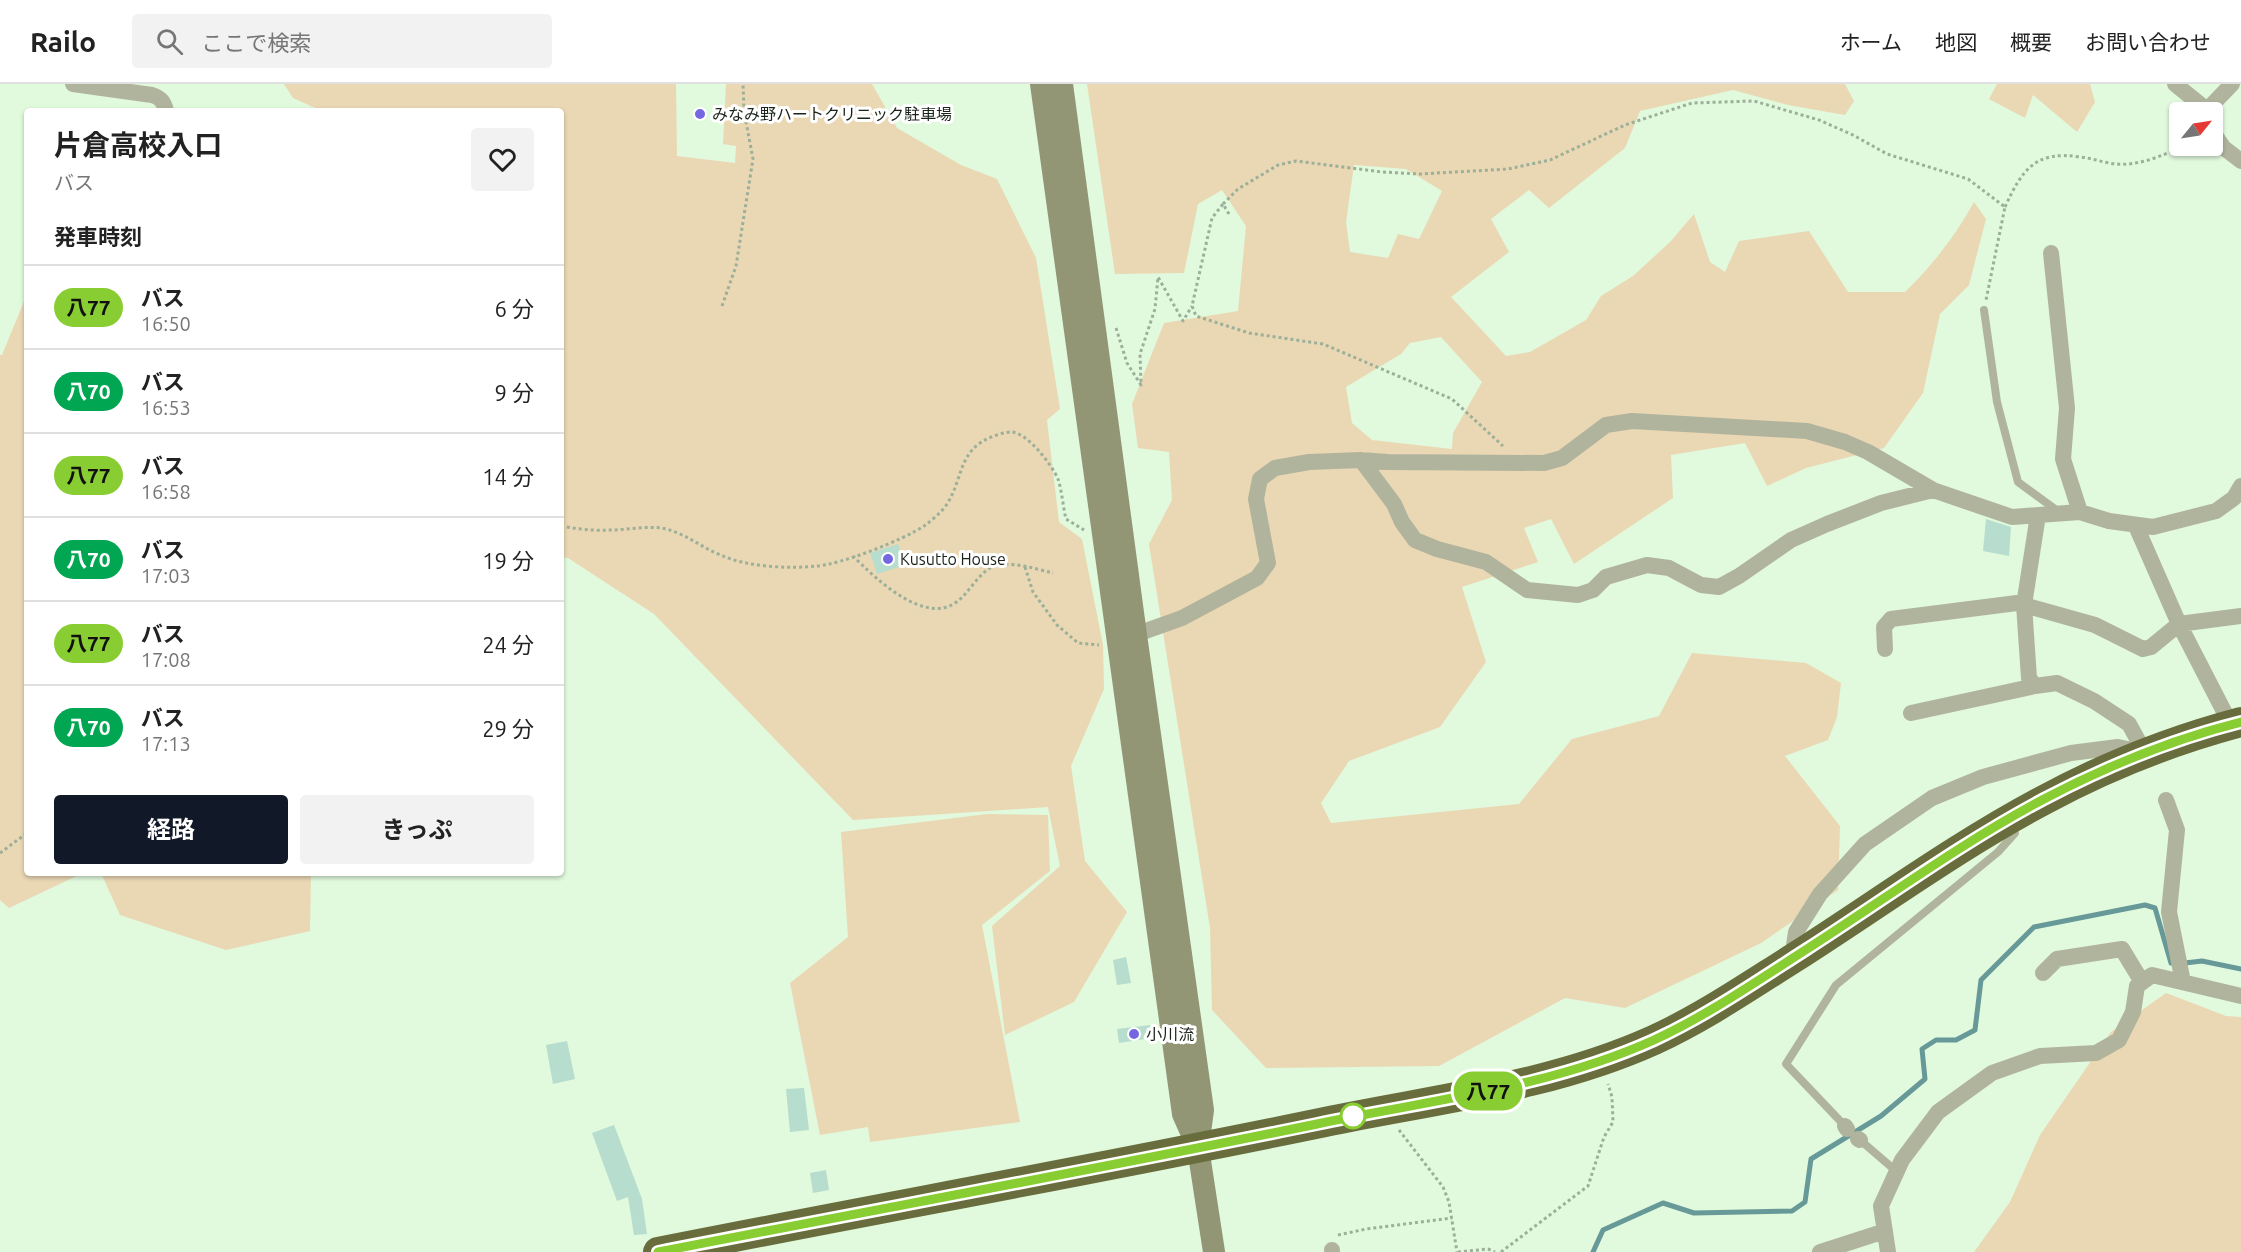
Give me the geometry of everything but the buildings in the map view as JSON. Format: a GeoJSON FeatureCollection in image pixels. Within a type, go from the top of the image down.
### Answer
{"type":"FeatureCollection","features":[{"type":"Feature","properties":{"kind":"highway"},"geometry":{"type":"LineString","coordinates":[[658,1252],[1504,1088],[1573,1070],[1652,1041],[1703,1015],[1762,980],[2009,819],[2082,781],[2145,753],[2236,724]]}},
{"type":"Feature","properties":{"kind":"street"},"geometry":{"type":"LineString","coordinates":[[74,84],[152,95],[160,98],[165,108]]}},
{"type":"Feature","properties":{"kind":"street"},"geometry":{"type":"LineString","coordinates":[[1041,84],[1126,638],[1203,1110],[1198,1148],[1214,1252]]}},
{"type":"Feature","properties":{"kind":"street"},"geometry":{"type":"LineString","coordinates":[[1062,84],[1126,638]]}},
{"type":"Feature","properties":{"kind":"street"},"geometry":{"type":"LineString","coordinates":[[2175,84],[2196,102]]}},
{"type":"Feature","properties":{"kind":"street"},"geometry":{"type":"LineString","coordinates":[[2215,102],[2232,84]]}},
{"type":"Feature","properties":{"kind":"street"},"geometry":{"type":"LineString","coordinates":[[2223,147],[2241,160]]}},
{"type":"Feature","properties":{"kind":"street"},"geometry":{"type":"LineString","coordinates":[[2051,254],[2067,408],[2063,459],[2080,512]]}},
{"type":"Feature","properties":{"kind":"street"},"geometry":{"type":"LineString","coordinates":[[1126,638],[1182,618],[1257,578],[1268,563],[1256,499],[1260,479],[1275,468],[1309,462],[1361,460],[1545,463],[1562,458],[1606,425],[1632,421],[1807,431],[1845,442],[1868,452],[1933,490],[2012,517],[2080,512],[2109,521],[2153,527],[2216,511],[2234,498],[2241,486]]}},
{"type":"Feature","properties":{"kind":"street"},"geometry":{"type":"LineString","coordinates":[[1361,460],[1395,504],[1402,522],[1415,540],[1437,549],[1486,562],[1527,590],[1578,595],[1593,590],[1606,577],[1647,565],[1669,568],[1701,585],[1719,587],[1791,540],[1881,503],[1933,490]]}},
{"type":"Feature","properties":{"kind":"street"},"geometry":{"type":"LineString","coordinates":[[2035,686],[2029,678],[2024,605],[2038,515]]}},
{"type":"Feature","properties":{"kind":"street"},"geometry":{"type":"LineString","coordinates":[[2136,526],[2179,624],[2236,724]]}},
{"type":"Feature","properties":{"kind":"street"},"geometry":{"type":"LineString","coordinates":[[1885,650],[1884,627],[1891,619],[2017,603],[2095,625],[2142,649],[2151,647],[2179,624],[2241,616]]}},
{"type":"Feature","properties":{"kind":"street"},"geometry":{"type":"LineString","coordinates":[[1911,713],[2057,683],[2094,701],[2129,724],[2145,753]]}},
{"type":"Feature","properties":{"kind":"street"},"geometry":{"type":"LineString","coordinates":[[1792,959],[1796,932],[1820,894],[1865,844],[1932,798],[1983,777],[2071,753],[2118,747],[2145,753]]}},
{"type":"Feature","properties":{"kind":"street"},"geometry":{"type":"LineString","coordinates":[[2166,800],[2177,830],[2169,912],[2183,982]]}},
{"type":"Feature","properties":{"kind":"street"},"geometry":{"type":"LineString","coordinates":[[2043,973],[2056,959],[2122,949],[2142,982]]}},
{"type":"Feature","properties":{"kind":"street"},"geometry":{"type":"LineString","coordinates":[[1888,1252],[1881,1206],[1902,1160],[1938,1112],[1992,1073],[2040,1056],[2096,1053],[2119,1040],[2133,1012],[2137,986],[2152,975],[2241,996]]}},
{"type":"Feature","properties":{"kind":"street"},"geometry":{"type":"LineString","coordinates":[[1820,1252],[1885,1231]]}},
{"type":"Feature","properties":{"kind":"lane"},"geometry":{"type":"LineString","coordinates":[[1984,310],[1997,402],[2018,482],[2062,514]]}},
{"type":"Feature","properties":{"kind":"lane"},"geometry":{"type":"LineString","coordinates":[[1896,1171],[1853,1133],[1786,1065],[1836,985],[1998,852],[2015,833],[2009,819]]}},
{"type":"Feature","properties":{"kind":"path"},"geometry":{"type":"LineString","coordinates":[[722,306],[738,256],[753,159],[744,111],[742,84]]}},
{"type":"Feature","properties":{"kind":"path"},"geometry":{"type":"LineString","coordinates":[[1114,319],[1127,363],[1141,385],[1140,354],[1155,309],[1158,277],[1183,321],[1192,306],[1212,218],[1238,189],[1278,165],[1296,161],[1382,172],[1420,174],[1508,169],[1550,160],[1625,125],[1692,103],[1754,101],[1785,108],[1853,135],[1887,154],[1968,179],[2005,207]]}},
{"type":"Feature","properties":{"kind":"path"},"geometry":{"type":"LineString","coordinates":[[1984,310],[2005,207],[2017,180],[2028,166],[2037,159],[2057,156],[2078,156],[2118,165],[2169,153]]}},
{"type":"Feature","properties":{"kind":"path"},"geometry":{"type":"LineString","coordinates":[[1223,204],[1229,214]]}},
{"type":"Feature","properties":{"kind":"path"},"geometry":{"type":"LineString","coordinates":[[1192,306],[1196,316],[1249,333],[1323,344],[1452,399],[1501,443],[1513,463]]}},
{"type":"Feature","properties":{"kind":"path"},"geometry":{"type":"LineString","coordinates":[[564,526],[609,531],[661,528],[682,534],[723,557],[762,566],[819,566],[901,539],[937,516],[955,489],[964,460],[980,442],[1013,432],[1033,443],[1058,479],[1066,519],[1088,532]]}},
{"type":"Feature","properties":{"kind":"path"},"geometry":{"type":"LineString","coordinates":[[853,556],[894,593],[920,605],[941,609],[957,602],[990,568],[1010,565],[1053,573]]}},
{"type":"Feature","properties":{"kind":"path"},"geometry":{"type":"LineString","coordinates":[[1025,567],[1033,592],[1057,625],[1078,643]]}},
{"type":"Feature","properties":{"kind":"path"},"geometry":{"type":"LineString","coordinates":[[0,853],[24,835]]}},
{"type":"Feature","properties":{"kind":"path"},"geometry":{"type":"LineString","coordinates":[[1501,1252],[1588,1186],[1604,1137],[1613,1122],[1612,1097],[1608,1084]]}},
{"type":"Feature","properties":{"kind":"path"},"geometry":{"type":"LineString","coordinates":[[1394,1124],[1443,1187],[1449,1202],[1457,1252],[1488,1249],[1495,1252]]}},
{"type":"Feature","properties":{"kind":"path"},"geometry":{"type":"LineString","coordinates":[[1332,1247],[1340,1233],[1452,1218]]}},
{"type":"Feature","properties":{"kind":"shaded area"},"geometry":{"type":"Polygon","coordinates":[[[284,84],[676,84],[677,156],[735,163],[736,146],[723,144],[726,84],[872,84],[897,128],[961,165],[997,179],[1036,258],[1060,409],[1047,420],[1059,522],[1082,539],[1103,645],[1104,689],[1071,766],[1085,861],[1127,912],[1074,1002],[1005,1035],[992,926],[1060,866],[1048,807],[853,820],[654,614],[564,557],[564,108],[315,108],[293,98],[284,84]]]}},
{"type":"Feature","properties":{"kind":"shaded area"},"geometry":{"type":"Polygon","coordinates":[[[1087,84],[1845,84],[1854,101],[1845,115],[1788,105],[1733,90],[1640,111],[1625,148],[1549,208],[1529,190],[1491,219],[1509,252],[1451,297],[1506,356],[1530,352],[1586,320],[1601,296],[1633,276],[1670,242],[1694,214],[1710,262],[1725,272],[1739,241],[1809,231],[1848,292],[1905,292],[1943,250],[1974,202],[1986,219],[1969,285],[1940,314],[1923,393],[1884,448],[1806,468],[1767,486],[1745,443],[1671,455],[1673,498],[1574,564],[1551,519],[1524,528],[1538,562],[1462,587],[1486,662],[1440,727],[1349,761],[1321,803],[1331,823],[1519,804],[1572,739],[1659,716],[1692,653],[1806,663],[1841,683],[1837,717],[1828,740],[1785,756],[1840,826],[1838,890],[1761,943],[1625,1008],[1565,998],[1439,1066],[1266,1068],[1212,1010],[1210,928],[1149,544],[1172,500],[1169,452],[1138,448],[1132,404],[1164,323],[1238,311],[1246,226],[1222,190],[1198,204],[1184,273],[1115,274],[1087,84]],[[1354,165],[1346,222],[1350,252],[1388,258],[1398,234],[1419,239],[1442,191],[1406,169],[1354,165]],[[1441,337],[1410,343],[1401,354],[1346,387],[1352,423],[1372,440],[1452,449],[1453,433],[1482,382],[1441,337]]]}},
{"type":"Feature","properties":{"kind":"shaded area"},"geometry":{"type":"Polygon","coordinates":[[[1997,84],[2090,84],[2095,102],[2077,132],[2033,95],[2025,118],[1989,99],[1997,84]]]}},
{"type":"Feature","properties":{"kind":"shaded area"},"geometry":{"type":"Polygon","coordinates":[[[24,301],[24,876],[77,876],[9,908],[0,900],[0,355],[2,355],[24,301]]]}},
{"type":"Feature","properties":{"kind":"shaded area"},"geometry":{"type":"Polygon","coordinates":[[[987,814],[1048,815],[1050,871],[982,925],[1020,1122],[870,1142],[868,1127],[820,1135],[790,983],[848,937],[841,832],[987,814]]]}},
{"type":"Feature","properties":{"kind":"shaded area"},"geometry":{"type":"Polygon","coordinates":[[[102,876],[311,876],[310,931],[226,950],[120,915],[102,876]]]}},
{"type":"Feature","properties":{"kind":"shaded area"},"geometry":{"type":"Polygon","coordinates":[[[2166,993],[2226,1016],[2241,1017],[2241,1252],[1974,1252],[2010,1202],[2040,1135],[2111,1032],[2166,993]]]}},
{"type":"Feature","properties":{"kind":"waterway"},"geometry":{"type":"LineString","coordinates":[[1593,1252],[1603,1230],[1663,1203],[1694,1213],[1792,1211],[1805,1202],[1811,1159],[1881,1116],[1925,1079],[1922,1049],[1936,1040],[1956,1040],[1975,1030],[1981,980],[2034,927],[2145,905],[2155,908],[2171,963]]}},
{"type":"Feature","properties":{"kind":"waterway"},"geometry":{"type":"LineString","coordinates":[[2185,963],[2202,961],[2241,969]]}},
{"type":"Feature","properties":{"kind":"bus line","name":"八77"},"geometry":{"type":"LineString","coordinates":[[658,1252],[1504,1088],[1573,1070],[1652,1041],[1703,1015],[1762,980],[1960,849],[2043,800],[2145,753],[2241,722]]}},
{"type":"Feature","properties":{"kind":"place","name":"みなみ野ハートクリニック駐車場"},"geometry":{"type":"Point","coordinates":[700,114]}},
{"type":"Feature","properties":{"kind":"place","name":"Kusutto House"},"geometry":{"type":"Point","coordinates":[888,559]}},
{"type":"Feature","properties":{"kind":"place","name":"小川流"},"geometry":{"type":"Point","coordinates":[1134,1034]}}]}
